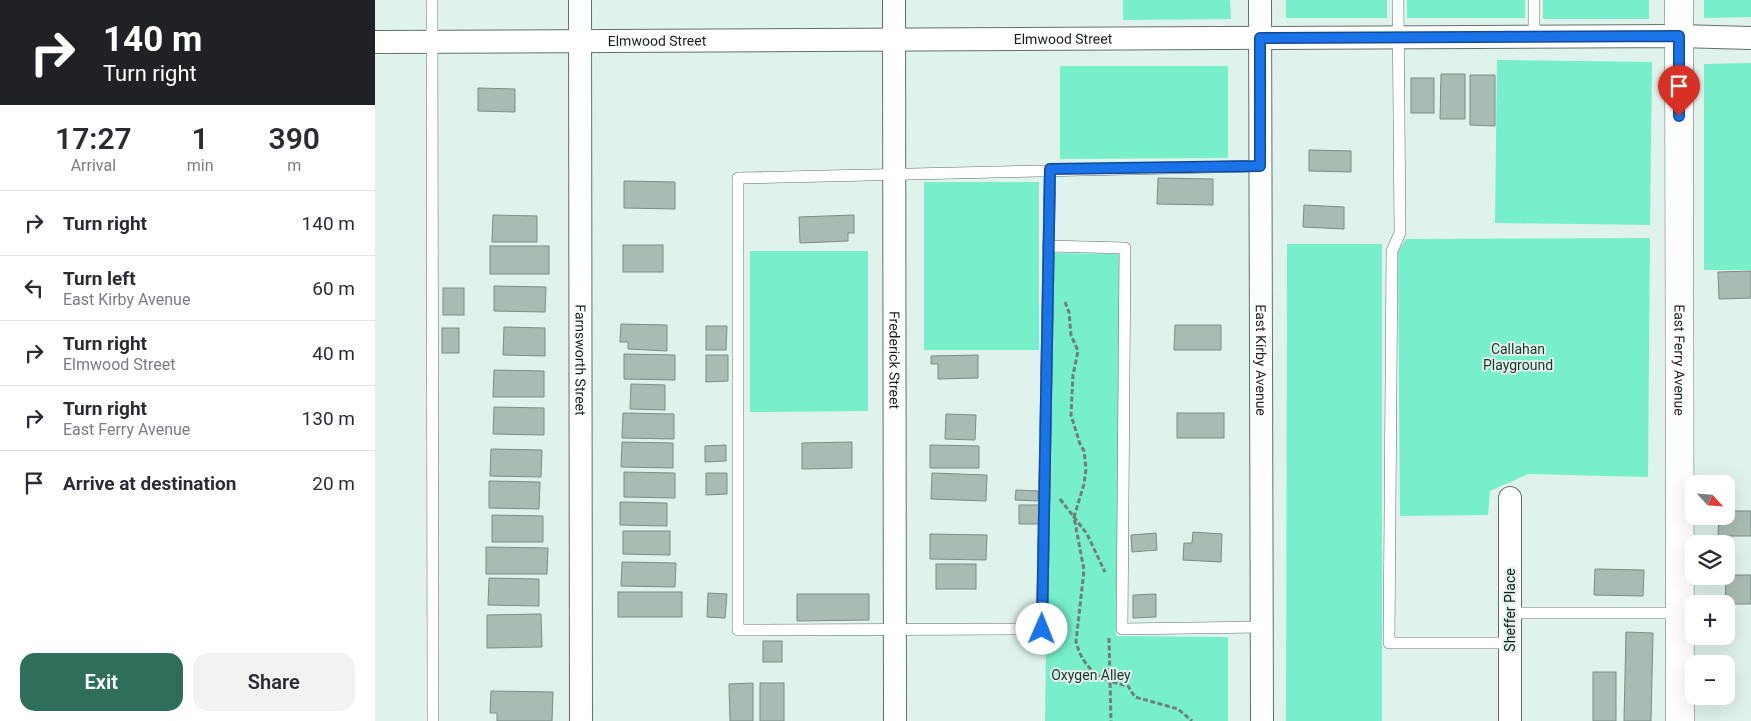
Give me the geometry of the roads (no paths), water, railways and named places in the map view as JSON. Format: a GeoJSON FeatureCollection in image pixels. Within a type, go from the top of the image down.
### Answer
{"type":"FeatureCollection","features":[{"type":"Feature","properties":{"kind":"street","name":"Farnsworth Street"},"geometry":{"type":"LineString","coordinates":[[580,0],[581,721]]}},
{"type":"Feature","properties":{"kind":"street","name":"Frederick Street"},"geometry":{"type":"LineString","coordinates":[[894,0],[895,721]]}},
{"type":"Feature","properties":{"kind":"street","name":"East Kirby Avenue"},"geometry":{"type":"LineString","coordinates":[[1260,0],[1262,721]]}},
{"type":"Feature","properties":{"kind":"street","name":"East Ferry Avenue"},"geometry":{"type":"LineString","coordinates":[[1679,0],[1680,721]]}},
{"type":"Feature","properties":{"kind":"street","name":"Elmwood Street"},"geometry":{"type":"LineString","coordinates":[[375,42],[1679,36],[1751,38]]}},
{"type":"Feature","properties":{"kind":"street","name":"Sheffer Place"},"geometry":{"type":"LineString","coordinates":[[1510,498],[1510,721]]}},
{"type":"Feature","properties":{"kind":"lane"},"geometry":{"type":"LineString","coordinates":[[432,0],[433,721]]}},
{"type":"Feature","properties":{"kind":"lane"},"geometry":{"type":"LineString","coordinates":[[1398,0],[1399,233],[1392,251],[1389,643],[1510,643]]}},
{"type":"Feature","properties":{"kind":"lane"},"geometry":{"type":"LineString","coordinates":[[1534,0],[1534,37]]}},
{"type":"Feature","properties":{"kind":"lane"},"geometry":{"type":"LineString","coordinates":[[1050,169],[1042,629],[895,631],[738,630],[738,178],[1050,169],[1260,166]]}},
{"type":"Feature","properties":{"kind":"lane"},"geometry":{"type":"LineString","coordinates":[[1048,246],[1125,248],[1122,629],[1261,627]]}},
{"type":"Feature","properties":{"kind":"lane"},"geometry":{"type":"LineString","coordinates":[[1510,613],[1680,613]]}},
{"type":"Feature","properties":{"kind":"park label","name":"Callahan Playground"},"geometry":{"type":"Point","coordinates":[1518,358]}},
{"type":"Feature","properties":{"kind":"park label","name":"Oxygen Alley"},"geometry":{"type":"Point","coordinates":[1091,675]}}]}
